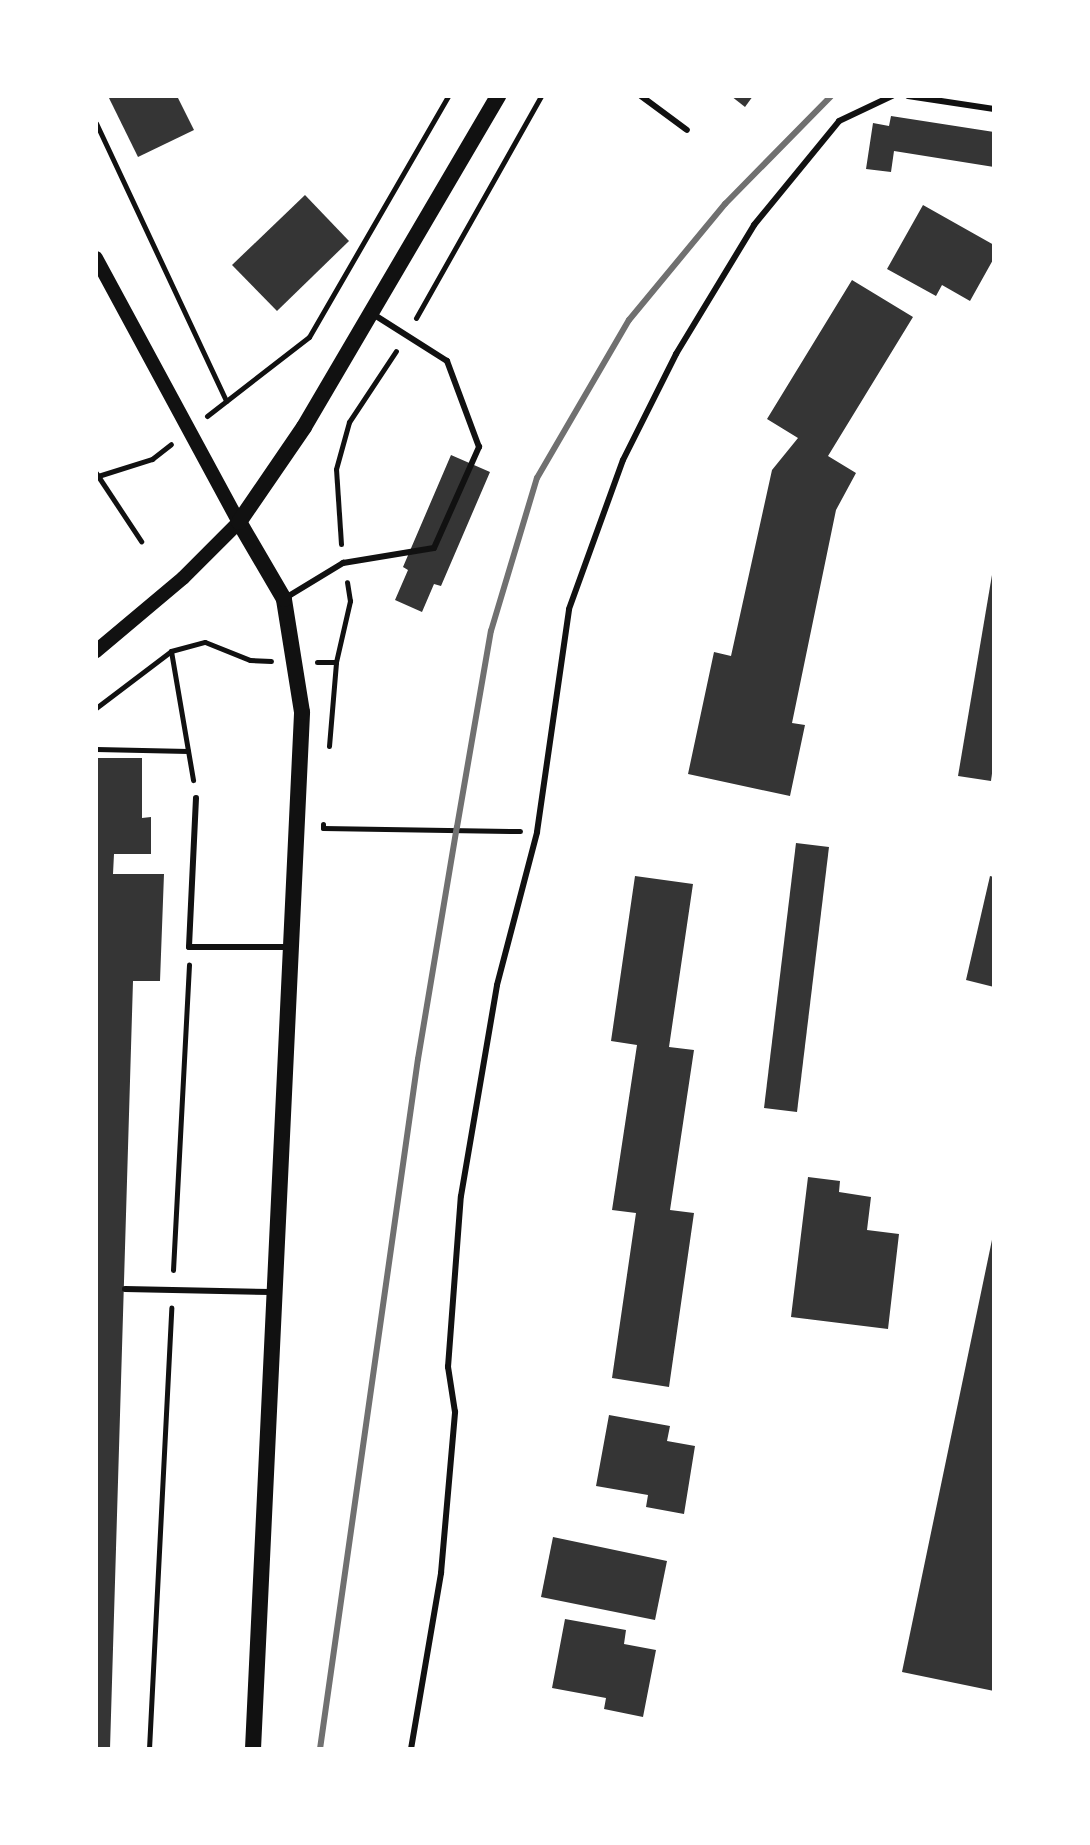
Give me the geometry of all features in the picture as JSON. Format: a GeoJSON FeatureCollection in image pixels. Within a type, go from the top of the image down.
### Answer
{"type":"FeatureCollection","features":[{"type":"Feature","properties":{"kind":"main road"},"geometry":{"type":"LineString","coordinates":[[253,1749],[271,1292],[302,712],[284,599],[239,522],[372,313],[498,96]]}},
{"type":"Feature","properties":{"kind":"street"},"geometry":{"type":"LineString","coordinates":[[96,258],[186,432],[239,522],[183,578],[96,651]]}},
{"type":"Feature","properties":{"kind":"lane"},"geometry":{"type":"LineString","coordinates":[[641,96],[687,130]]}},
{"type":"Feature","properties":{"kind":"lane"},"geometry":{"type":"LineString","coordinates":[[411,1749],[441,1573],[455,1412],[448,1367],[461,1196],[497,985],[537,832],[569,609],[623,460],[676,354],[754,225],[839,121],[892,96]]}},
{"type":"Feature","properties":{"kind":"lane"},"geometry":{"type":"LineString","coordinates":[[908,96],[994,109]]}},
{"type":"Feature","properties":{"kind":"lane"},"geometry":{"type":"LineString","coordinates":[[284,599],[343,563],[434,548],[479,447],[447,361],[372,313]]}},
{"type":"Feature","properties":{"kind":"lane"},"geometry":{"type":"LineString","coordinates":[[196,798],[189,947],[289,947]]}},
{"type":"Feature","properties":{"kind":"lane"},"geometry":{"type":"LineString","coordinates":[[125,1289],[271,1292]]}},
{"type":"Feature","properties":{"kind":"path"},"geometry":{"type":"LineString","coordinates":[[141,541],[97,474],[152,459],[309,337],[448,96]]}},
{"type":"Feature","properties":{"kind":"path"},"geometry":{"type":"LineString","coordinates":[[96,123],[226,401]]}},
{"type":"Feature","properties":{"kind":"path"},"geometry":{"type":"LineString","coordinates":[[96,708],[171,651],[205,642],[250,660]]}},
{"type":"Feature","properties":{"kind":"path"},"geometry":{"type":"LineString","coordinates":[[171,651],[196,798]]}},
{"type":"Feature","properties":{"kind":"path"},"geometry":{"type":"LineString","coordinates":[[96,749],[188,751]]}},
{"type":"Feature","properties":{"kind":"path"},"geometry":{"type":"LineString","coordinates":[[149,1749],[189,947]]}},
{"type":"Feature","properties":{"kind":"building"},"geometry":{"type":"Polygon","coordinates":[[[108,96],[177,96],[194,130],[138,157],[108,96]]]}},
{"type":"Feature","properties":{"kind":"building"},"geometry":{"type":"Polygon","coordinates":[[[731,96],[753,96],[745,107],[731,96]]]}},
{"type":"Feature","properties":{"kind":"building"},"geometry":{"type":"Polygon","coordinates":[[[891,116],[994,132],[994,167],[894,151],[891,172],[866,169],[873,123],[889,126],[891,116]]]}},
{"type":"Feature","properties":{"kind":"building"},"geometry":{"type":"Polygon","coordinates":[[[305,195],[349,241],[277,311],[232,265],[305,195]]]}},
{"type":"Feature","properties":{"kind":"building"},"geometry":{"type":"Polygon","coordinates":[[[923,205],[994,245],[994,258],[970,301],[942,285],[936,296],[887,269],[923,205]]]}},
{"type":"Feature","properties":{"kind":"building"},"geometry":{"type":"Polygon","coordinates":[[[852,280],[913,317],[828,456],[856,473],[836,510],[792,723],[805,725],[790,796],[688,774],[714,652],[731,656],[772,470],[798,438],[767,419],[852,280]]]}},
{"type":"Feature","properties":{"kind":"building"},"geometry":{"type":"Polygon","coordinates":[[[451,455],[490,472],[441,586],[434,584],[422,612],[395,600],[408,570],[403,567],[451,455]]]}},
{"type":"Feature","properties":{"kind":"building"},"geometry":{"type":"Polygon","coordinates":[[[994,563],[994,759],[991,781],[958,776],[994,563]]]}},
{"type":"Feature","properties":{"kind":"building"},"geometry":{"type":"Polygon","coordinates":[[[96,758],[142,758],[142,818],[151,817],[151,854],[114,854],[113,874],[164,874],[160,981],[133,981],[110,1749],[96,1749],[96,758]]]}},
{"type":"Feature","properties":{"kind":"building"},"geometry":{"type":"Polygon","coordinates":[[[796,843],[829,847],[797,1112],[764,1108],[796,843]]]}},
{"type":"Feature","properties":{"kind":"building"},"geometry":{"type":"Polygon","coordinates":[[[635,876],[693,884],[669,1047],[694,1050],[670,1210],[694,1213],[669,1387],[612,1378],[636,1213],[612,1210],[637,1045],[611,1041],[635,876]]]}},
{"type":"Feature","properties":{"kind":"building"},"geometry":{"type":"Polygon","coordinates":[[[990,876],[994,877],[994,987],[966,980],[990,876]]]}},
{"type":"Feature","properties":{"kind":"building"},"geometry":{"type":"Polygon","coordinates":[[[808,1177],[840,1181],[839,1192],[871,1197],[867,1230],[899,1234],[888,1329],[791,1317],[808,1177]]]}},
{"type":"Feature","properties":{"kind":"building"},"geometry":{"type":"Polygon","coordinates":[[[994,1235],[994,1691],[902,1672],[994,1235]]]}},
{"type":"Feature","properties":{"kind":"building"},"geometry":{"type":"Polygon","coordinates":[[[609,1415],[670,1426],[667,1441],[695,1446],[684,1514],[646,1507],[648,1495],[596,1486],[609,1415]]]}},
{"type":"Feature","properties":{"kind":"building"},"geometry":{"type":"Polygon","coordinates":[[[553,1537],[667,1561],[655,1620],[541,1597],[553,1537]]]}},
{"type":"Feature","properties":{"kind":"building"},"geometry":{"type":"Polygon","coordinates":[[[565,1619],[626,1630],[624,1644],[656,1650],[643,1717],[604,1709],[606,1698],[552,1688],[565,1619]]]}},
{"type":"Feature","properties":{"kind":"railway"},"geometry":{"type":"LineString","coordinates":[[320,1749],[418,1059],[457,827],[491,631],[537,478],[629,320],[725,204],[831,96]]}}]}
